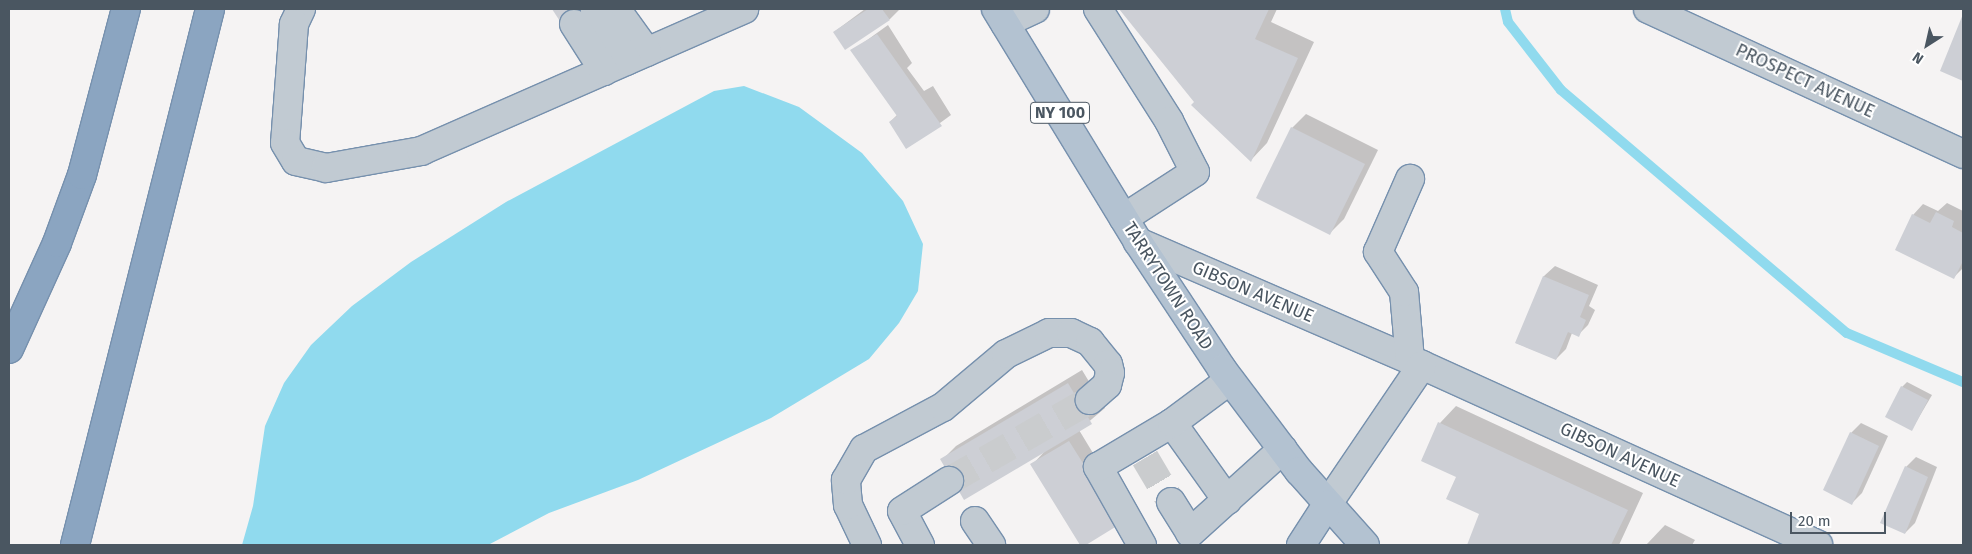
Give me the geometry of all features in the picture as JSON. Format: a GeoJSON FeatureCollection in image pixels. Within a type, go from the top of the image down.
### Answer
{"type":"FeatureCollection","features":[{"type":"Feature","properties":{"kind":"highway"},"geometry":{"type":"LineString","coordinates":[[9,349],[57,243],[82,175],[126,9]]}},
{"type":"Feature","properties":{"kind":"highway"},"geometry":{"type":"LineString","coordinates":[[75,545],[210,9]]}},
{"type":"Feature","properties":{"kind":"main road","name":"TARRYTOWN ROAD"},"geometry":{"type":"LineString","coordinates":[[1000,16],[1138,242],[1230,380],[1327,504],[1365,545]]}},
{"type":"Feature","properties":{"kind":"main road"},"geometry":{"type":"LineString","coordinates":[[1301,545],[1327,504]]}},
{"type":"Feature","properties":{"kind":"street"},"geometry":{"type":"LineString","coordinates":[[301,9],[294,24],[285,143],[296,161],[326,168],[421,151],[744,9]]}},
{"type":"Feature","properties":{"kind":"street"},"geometry":{"type":"LineString","coordinates":[[1000,16],[1035,9]]}},
{"type":"Feature","properties":{"kind":"street"},"geometry":{"type":"LineString","coordinates":[[1098,9],[1169,122],[1195,172],[1124,218]]}},
{"type":"Feature","properties":{"kind":"street","name":"PROSPECT AVENUE"},"geometry":{"type":"LineString","coordinates":[[1648,9],[1963,154]]}},
{"type":"Feature","properties":{"kind":"street"},"geometry":{"type":"LineString","coordinates":[[595,15],[626,61]]}},
{"type":"Feature","properties":{"kind":"street"},"geometry":{"type":"LineString","coordinates":[[595,15],[626,61]]}},
{"type":"Feature","properties":{"kind":"street"},"geometry":{"type":"LineString","coordinates":[[1327,504],[1416,362],[1404,292],[1378,252],[1410,179]]}},
{"type":"Feature","properties":{"kind":"street","name":"GIBSON AVENUE"},"geometry":{"type":"LineString","coordinates":[[1138,242],[1416,362],[1818,545]]}},
{"type":"Feature","properties":{"kind":"street"},"geometry":{"type":"LineString","coordinates":[[867,545],[848,505],[846,480],[864,449],[943,407],[1006,354],[1049,334],[1071,333],[1090,342],[1108,364],[1110,373],[1107,385],[1090,400]]}},
{"type":"Feature","properties":{"kind":"street"},"geometry":{"type":"LineString","coordinates":[[1142,545],[1098,467],[1140,451],[1172,423],[1230,380]]}},
{"type":"Feature","properties":{"kind":"street"},"geometry":{"type":"LineString","coordinates":[[1172,423],[1227,500]]}},
{"type":"Feature","properties":{"kind":"street"},"geometry":{"type":"LineString","coordinates":[[1171,502],[1188,541],[1227,500],[1283,450]]}},
{"type":"Feature","properties":{"kind":"street"},"geometry":{"type":"LineString","coordinates":[[920,545],[902,511],[949,481]]}},
{"type":"Feature","properties":{"kind":"street"},"geometry":{"type":"LineString","coordinates":[[975,521],[991,545]]}},
{"type":"Feature","properties":{"kind":"water"},"geometry":{"type":"Polygon","coordinates":[[[744,86],[799,107],[862,153],[903,201],[923,244],[918,291],[899,323],[869,359],[771,418],[638,480],[549,513],[488,545],[242,545],[253,506],[265,426],[284,383],[311,345],[352,306],[411,262],[506,202],[714,91],[744,86]]]}},
{"type":"Feature","properties":{"kind":"building"},"geometry":{"type":"Polygon","coordinates":[[[552,9],[598,9],[565,29],[552,9]]]}},
{"type":"Feature","properties":{"kind":"building"},"geometry":{"type":"Polygon","coordinates":[[[868,9],[882,9],[890,20],[845,50],[833,32],[868,9]]]}},
{"type":"Feature","properties":{"kind":"building"},"geometry":{"type":"Polygon","coordinates":[[[1119,9],[1269,9],[1255,39],[1298,58],[1251,162],[1191,105],[1194,102],[1119,9]]]}},
{"type":"Feature","properties":{"kind":"building"},"geometry":{"type":"Polygon","coordinates":[[[1963,14],[1963,81],[1940,71],[1963,14]]]}},
{"type":"Feature","properties":{"kind":"building"},"geometry":{"type":"Polygon","coordinates":[[[877,34],[942,126],[906,149],[889,122],[897,116],[850,50],[877,34]]]}},
{"type":"Feature","properties":{"kind":"building"},"geometry":{"type":"Polygon","coordinates":[[[1291,127],[1365,164],[1330,235],[1256,198],[1291,127]]]}},
{"type":"Feature","properties":{"kind":"building"},"geometry":{"type":"Polygon","coordinates":[[[1936,212],[1954,221],[1952,227],[1963,233],[1963,261],[1954,279],[1895,250],[1912,214],[1930,223],[1936,212]]]}},
{"type":"Feature","properties":{"kind":"building"},"geometry":{"type":"Polygon","coordinates":[[[1543,276],[1589,295],[1580,317],[1586,320],[1579,337],[1568,332],[1556,360],[1515,343],[1543,276]]]}},
{"type":"Feature","properties":{"kind":"building"},"geometry":{"type":"Polygon","coordinates":[[[1068,383],[1092,424],[964,500],[940,459],[1068,383]]]}},
{"type":"Feature","properties":{"kind":"building"},"geometry":{"type":"Polygon","coordinates":[[[1901,386],[1928,400],[1912,431],[1885,417],[1901,386]]]}},
{"type":"Feature","properties":{"kind":"building"},"geometry":{"type":"Polygon","coordinates":[[[1438,422],[1628,510],[1611,545],[1467,545],[1479,514],[1446,499],[1456,477],[1421,461],[1438,422]]]}},
{"type":"Feature","properties":{"kind":"building"},"geometry":{"type":"Polygon","coordinates":[[[1850,432],[1879,446],[1852,505],[1823,490],[1850,432]]]}},
{"type":"Feature","properties":{"kind":"building"},"geometry":{"type":"Polygon","coordinates":[[[1069,441],[1103,495],[1125,521],[1086,545],[1080,545],[1030,464],[1069,441]]]}},
{"type":"Feature","properties":{"kind":"building"},"geometry":{"type":"Polygon","coordinates":[[[1905,466],[1928,477],[1905,534],[1880,523],[1905,466]]]}},
{"type":"Feature","properties":{"kind":"waterway"},"geometry":{"type":"LineString","coordinates":[[1505,9],[1508,22],[1561,90],[1847,333],[1963,382]]}},
{"type":"Feature","properties":{"kind":"tunnel"},"geometry":{"type":"LineString","coordinates":[[949,481],[1090,400]]}},
{"type":"Feature","properties":{"kind":"tunnel"},"geometry":{"type":"LineString","coordinates":[[1145,458],[1171,502]]}}]}
